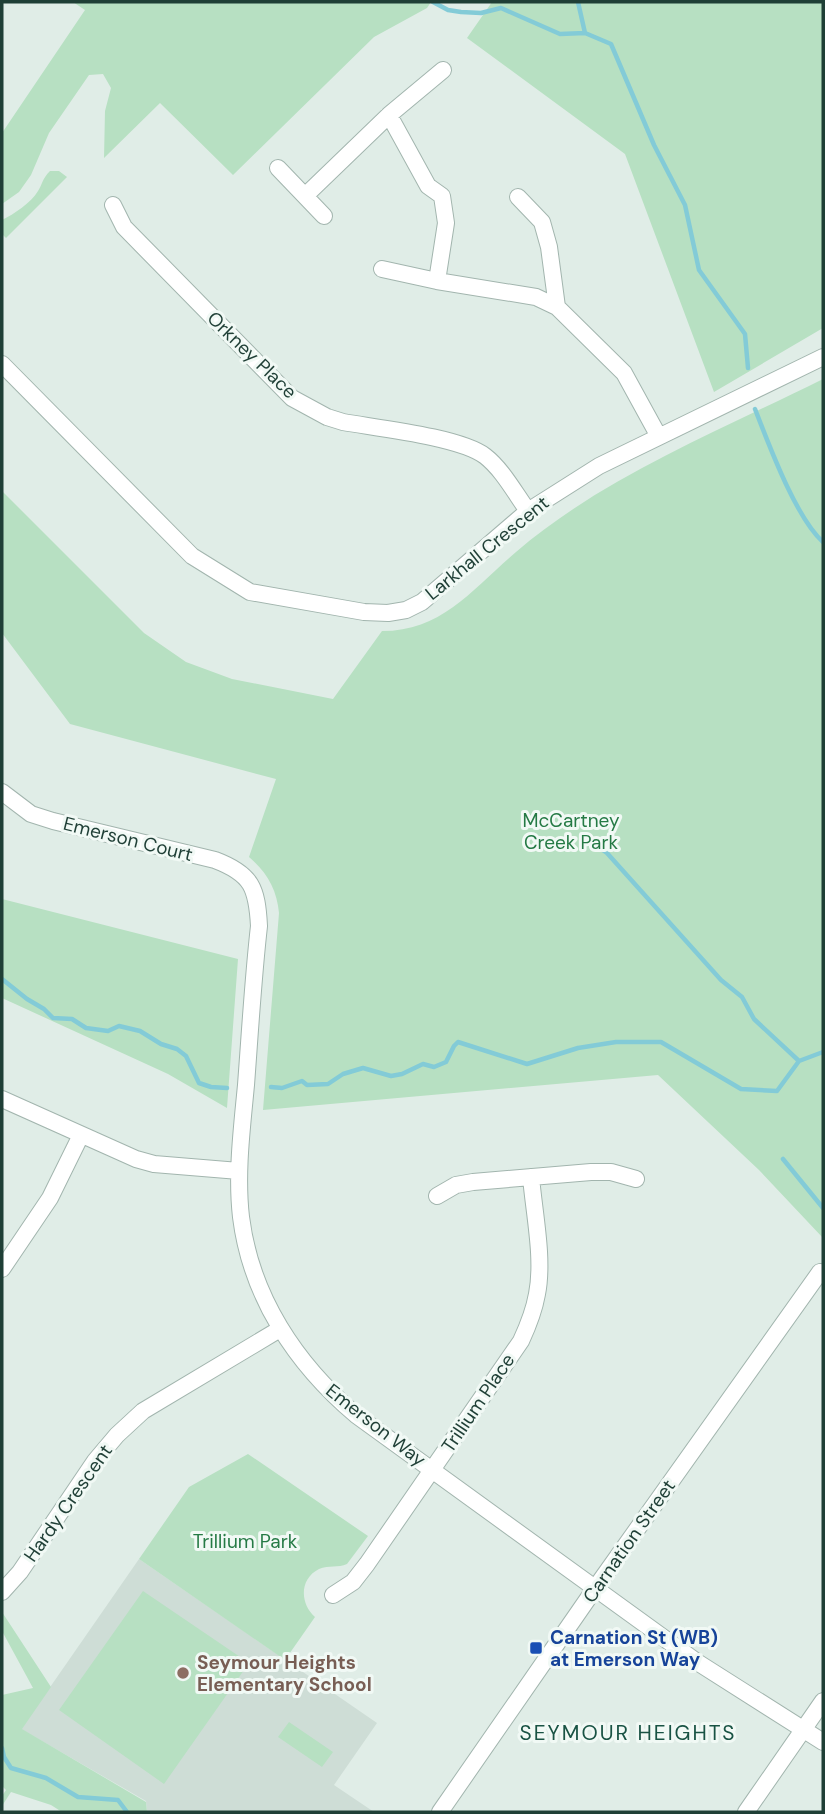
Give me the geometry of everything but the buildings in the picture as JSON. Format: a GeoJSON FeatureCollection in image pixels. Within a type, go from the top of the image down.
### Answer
{"type":"FeatureCollection","features":[{"type":"Feature","properties":{"kind":"street"},"geometry":{"type":"LineString","coordinates":[[306,195],[389,115],[443,70]]}},
{"type":"Feature","properties":{"kind":"street"},"geometry":{"type":"LineString","coordinates":[[389,115],[428,186],[442,196],[446,223],[437,281]]}},
{"type":"Feature","properties":{"kind":"street"},"geometry":{"type":"LineString","coordinates":[[278,168],[324,216]]}},
{"type":"Feature","properties":{"kind":"street"},"geometry":{"type":"LineString","coordinates":[[518,197],[542,222],[550,247],[557,307]]}},
{"type":"Feature","properties":{"kind":"street","name":"Orkney Place"},"geometry":{"type":"LineString","coordinates":[[113,205],[124,227],[292,398],[327,417],[343,422],[477,450],[494,465],[528,511]]}},
{"type":"Feature","properties":{"kind":"street"},"geometry":{"type":"LineString","coordinates":[[382,269],[437,281],[536,296],[557,307],[624,373],[658,435]]}},
{"type":"Feature","properties":{"kind":"street","name":"Larkhall Crescent"},"geometry":{"type":"LineString","coordinates":[[2,364],[192,556],[250,592],[364,612],[388,613],[406,610],[422,602],[528,511],[599,466],[823,357]]}},
{"type":"Feature","properties":{"kind":"street","name":"Emerson Court"},"geometry":{"type":"LineString","coordinates":[[2,792],[31,814],[215,860],[243,874],[253,886]]}},
{"type":"Feature","properties":{"kind":"street","name":"Emerson Way"},"geometry":{"type":"LineString","coordinates":[[253,886],[258,903],[259,926],[239,1171],[241,1217],[249,1257],[279,1329],[327,1390],[356,1415],[698,1662],[823,1742]]}},
{"type":"Feature","properties":{"kind":"street"},"geometry":{"type":"LineString","coordinates":[[2,1099],[136,1159],[154,1164],[239,1171]]}},
{"type":"Feature","properties":{"kind":"street"},"geometry":{"type":"LineString","coordinates":[[2,1269],[50,1198],[81,1135]]}},
{"type":"Feature","properties":{"kind":"street"},"geometry":{"type":"LineString","coordinates":[[437,1196],[456,1185],[531,1177],[611,1172],[636,1179]]}},
{"type":"Feature","properties":{"kind":"street","name":"Trillium Place"},"geometry":{"type":"LineString","coordinates":[[332,1595],[352,1581],[368,1564],[521,1341],[538,1293],[531,1177]]}},
{"type":"Feature","properties":{"kind":"street","name":"Carnation Street"},"geometry":{"type":"LineString","coordinates":[[440,1812],[820,1272]]}},
{"type":"Feature","properties":{"kind":"street","name":"Hardy Crescent"},"geometry":{"type":"LineString","coordinates":[[2,1592],[20,1572],[95,1461],[117,1435],[143,1411],[279,1329]]}},
{"type":"Feature","properties":{"kind":"street"},"geometry":{"type":"LineString","coordinates":[[746,1812],[823,1701]]}},
{"type":"Feature","properties":{"kind":"shaded area","name":"Seymour Heights Elementary School"},"geometry":{"type":"Polygon","coordinates":[[[139,1559],[377,1723],[334,1785],[374,1812],[147,1812],[146,1801],[21,1729],[139,1559]]]}},
{"type":"Feature","properties":{"kind":"green space"},"geometry":{"type":"Polygon","coordinates":[[[73,2],[431,2],[427,8],[374,37],[233,175],[160,103],[104,158],[105,111],[111,88],[103,74],[89,75],[49,133],[31,175],[19,192],[2,204],[2,133],[85,10],[73,2]]]}},
{"type":"Feature","properties":{"kind":"green space"},"geometry":{"type":"Polygon","coordinates":[[[492,2],[823,2],[823,328],[714,392],[625,154],[467,38],[492,2]]]}},
{"type":"Feature","properties":{"kind":"green space"},"geometry":{"type":"Polygon","coordinates":[[[50,171],[59,171],[67,177],[6,238],[2,234],[2,220],[31,200],[50,171]]]}},
{"type":"Feature","properties":{"kind":"green space","name":"McCartney Creek Park"},"geometry":{"type":"Polygon","coordinates":[[[823,379],[823,1238],[759,1170],[658,1075],[263,1110],[279,913],[270,882],[249,857],[276,779],[70,724],[2,633],[2,491],[144,633],[186,662],[232,679],[333,699],[382,631],[423,624],[440,615],[471,593],[550,525],[586,500],[664,456],[823,379]]]}},
{"type":"Feature","properties":{"kind":"green space"},"geometry":{"type":"Polygon","coordinates":[[[2,899],[238,959],[227,1108],[168,1074],[2,998],[2,899]]]}},
{"type":"Feature","properties":{"kind":"green space","name":"Trillium Park"},"geometry":{"type":"Polygon","coordinates":[[[248,1454],[368,1536],[347,1564],[326,1567],[312,1573],[305,1585],[304,1599],[315,1617],[285,1660],[139,1559],[189,1487],[248,1454]]]}},
{"type":"Feature","properties":{"kind":"green space"},"geometry":{"type":"Polygon","coordinates":[[[143,1591],[249,1663],[164,1784],[59,1710],[143,1591]]]}},
{"type":"Feature","properties":{"kind":"green space"},"geometry":{"type":"Polygon","coordinates":[[[2,1612],[51,1687],[22,1729],[146,1802],[147,1812],[62,1812],[51,1805],[11,1792],[2,1806],[2,1796],[6,1790],[2,1786],[2,1695],[33,1688],[2,1631],[2,1612]]]}},
{"type":"Feature","properties":{"kind":"green space"},"geometry":{"type":"Polygon","coordinates":[[[289,1722],[333,1752],[322,1767],[278,1737],[289,1722]]]}},
{"type":"Feature","properties":{"kind":"waterway"},"geometry":{"type":"LineString","coordinates":[[433,2],[448,10],[461,12],[481,13],[501,8],[560,34],[585,33]]}},
{"type":"Feature","properties":{"kind":"waterway"},"geometry":{"type":"LineString","coordinates":[[578,2],[585,33],[611,44],[654,145],[685,205],[699,270],[745,334],[748,368]]}},
{"type":"Feature","properties":{"kind":"waterway"},"geometry":{"type":"LineString","coordinates":[[755,409],[793,499],[823,542]]}},
{"type":"Feature","properties":{"kind":"waterway"},"geometry":{"type":"LineString","coordinates":[[588,840],[607,853],[721,980],[742,997],[754,1019],[799,1061]]}},
{"type":"Feature","properties":{"kind":"waterway"},"geometry":{"type":"LineString","coordinates":[[2,979],[53,1018],[72,1019],[86,1028],[108,1031],[119,1026],[140,1031],[186,1056],[199,1083],[227,1088]]}},
{"type":"Feature","properties":{"kind":"waterway"},"geometry":{"type":"LineString","coordinates":[[271,1087],[282,1088],[302,1081],[307,1085],[328,1084],[343,1074],[363,1068],[391,1076],[423,1064],[434,1067],[446,1062],[458,1042],[527,1064],[578,1048],[616,1042],[661,1042],[741,1089],[777,1091],[799,1061],[823,1052]]}},
{"type":"Feature","properties":{"kind":"waterway"},"geometry":{"type":"LineString","coordinates":[[783,1159],[823,1208]]}},
{"type":"Feature","properties":{"kind":"waterway"},"geometry":{"type":"LineString","coordinates":[[2,1748],[11,1768],[46,1778],[78,1797],[118,1800],[127,1812]]}},
{"type":"Feature","properties":{"kind":"place","name":"Carnation St (WB) at Emerson Way"},"geometry":{"type":"Point","coordinates":[536,1648]}},
{"type":"Feature","properties":{"kind":"place","name":"Seymour Heights Elementary School"},"geometry":{"type":"Point","coordinates":[183,1673]}},
{"type":"Feature","properties":{"kind":"district","name":"SEYMOUR HEIGHTS"},"geometry":{"type":"Point","coordinates":[628,1733]}}]}
